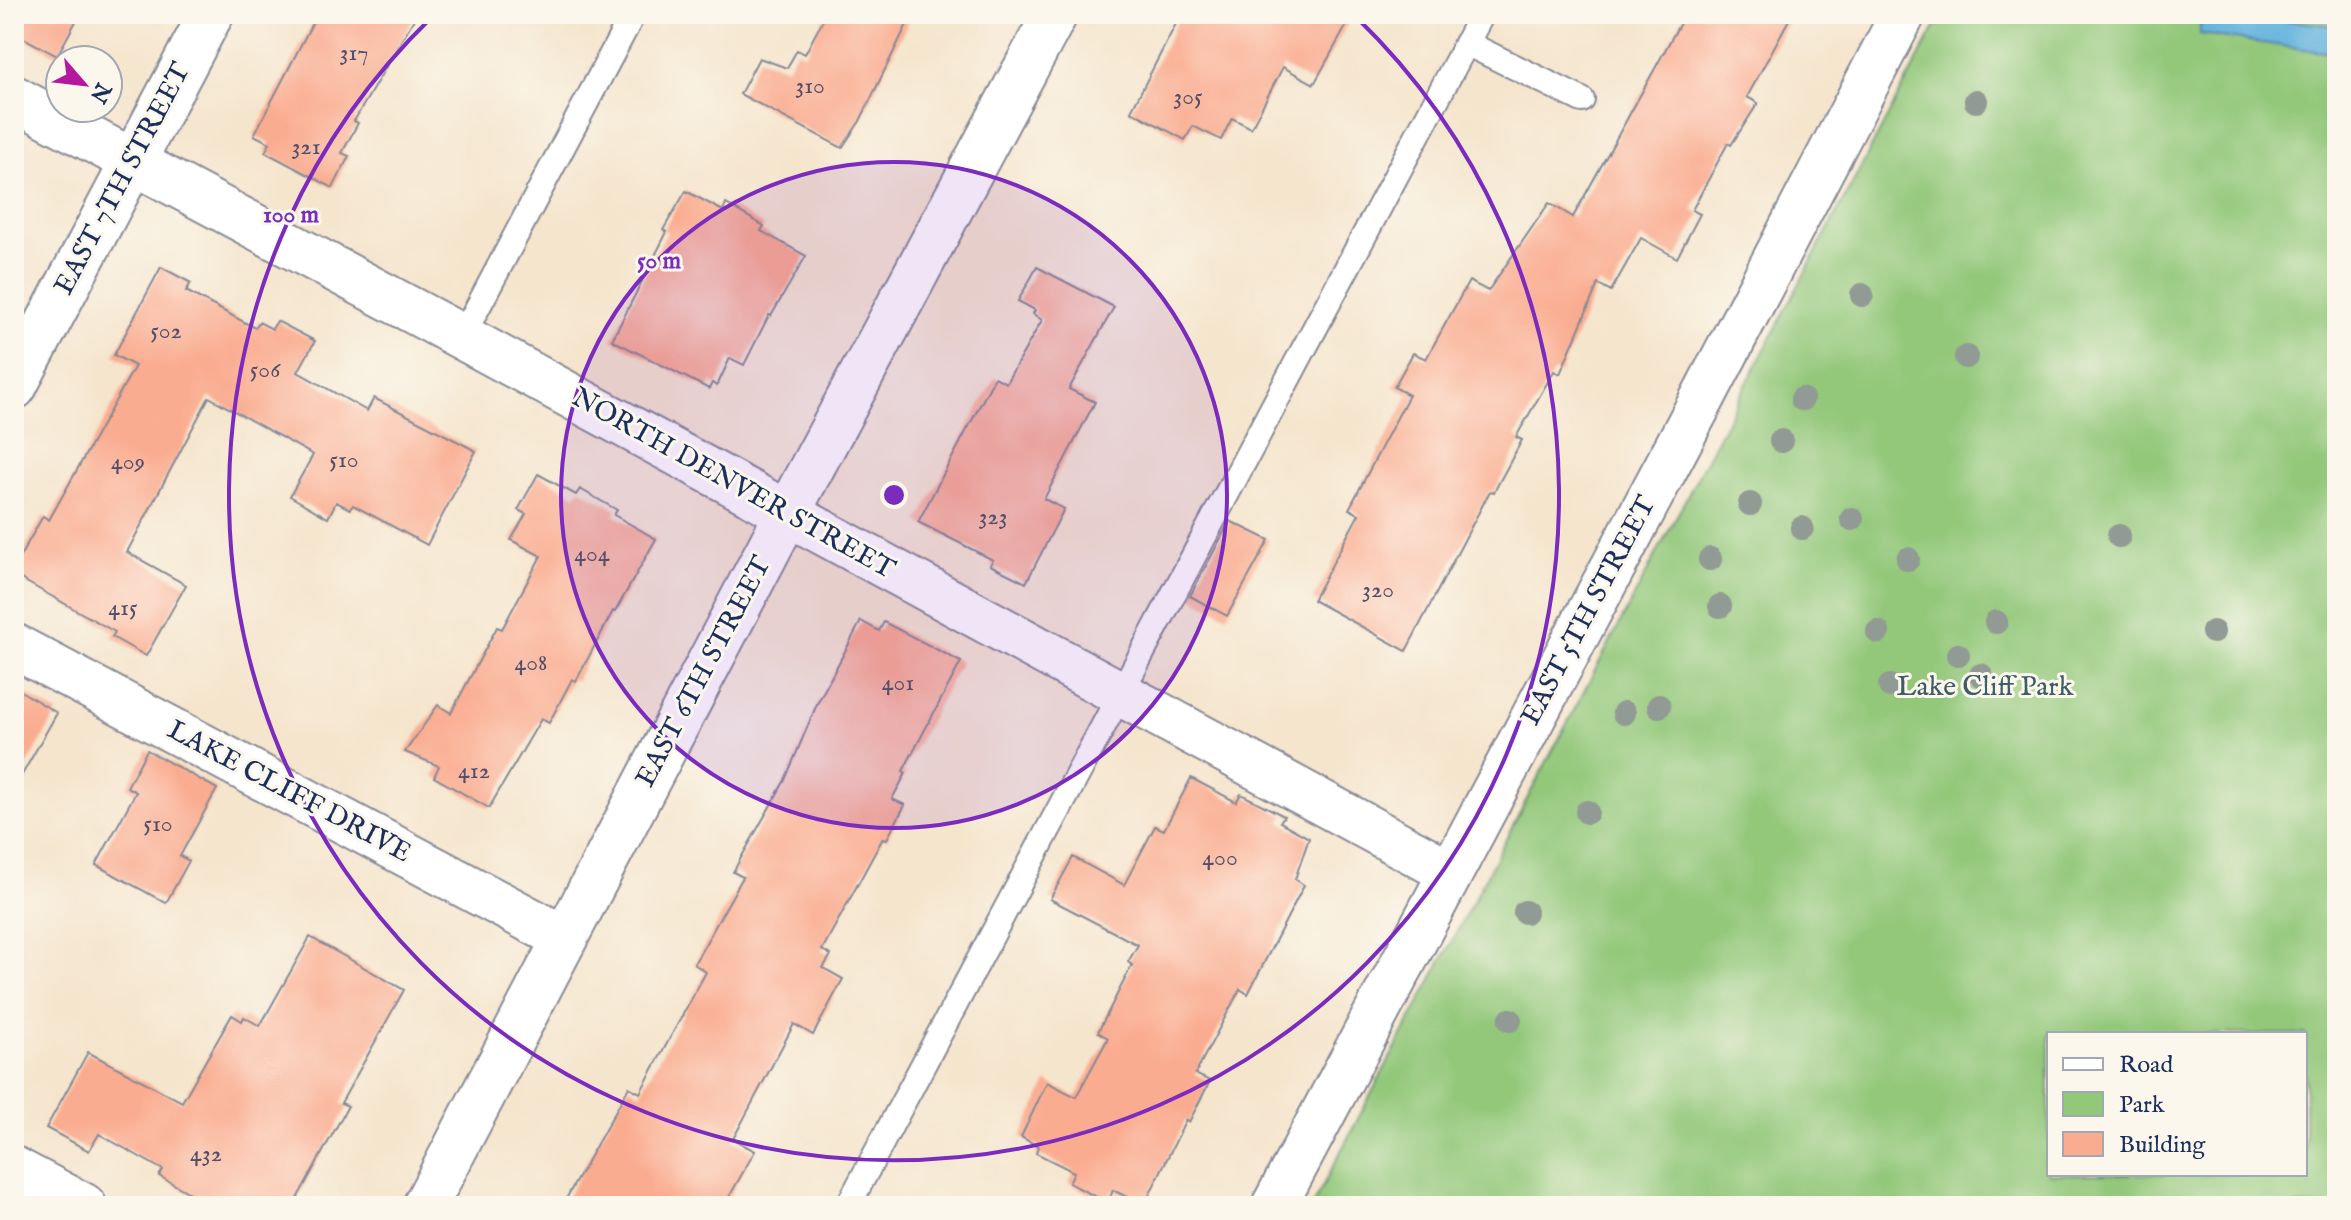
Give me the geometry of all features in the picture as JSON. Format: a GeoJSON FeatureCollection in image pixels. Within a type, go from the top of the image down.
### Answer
{"type":"FeatureCollection","features":[{"type":"Feature","properties":{"kind":"street","name":"EAST 7TH STREET"},"geometry":{"type":"LineString","coordinates":[[14,387],[211,14]]}},
{"type":"Feature","properties":{"kind":"street","name":"EAST 6TH STREET"},"geometry":{"type":"LineString","coordinates":[[425,1206],[787,514],[1055,14]]}},
{"type":"Feature","properties":{"kind":"street","name":"EAST 5TH STREET"},"geometry":{"type":"LineString","coordinates":[[1274,1206],[1903,14]]}},
{"type":"Feature","properties":{"kind":"street","name":"NORTH DENVER STREET"},"geometry":{"type":"LineString","coordinates":[[14,98],[1450,872]]}},
{"type":"Feature","properties":{"kind":"street","name":"LAKE CLIFF DRIVE"},"geometry":{"type":"LineString","coordinates":[[14,646],[564,938]]}},
{"type":"Feature","properties":{"kind":"street"},"geometry":{"type":"LineString","coordinates":[[14,1169],[84,1206]]}},
{"type":"Feature","properties":{"kind":"lane"},"geometry":{"type":"LineString","coordinates":[[462,337],[633,14]]}},
{"type":"Feature","properties":{"kind":"lane"},"geometry":{"type":"LineString","coordinates":[[848,1206],[1482,14]]}},
{"type":"Feature","properties":{"kind":"lane"},"geometry":{"type":"LineString","coordinates":[[1466,43],[1582,100]]}},
{"type":"Feature","properties":{"kind":"green space","name":"Lake Cliff Park"},"geometry":{"type":"Polygon","coordinates":[[[1942,14],[2337,14],[2337,1206],[1312,1206],[1942,14]]]}},
{"type":"Feature","properties":{"kind":"water"},"geometry":{"type":"Polygon","coordinates":[[[2200,14],[2337,26],[2337,54],[2200,34],[2200,14]]]}},
{"type":"Feature","properties":{"kind":"building"},"geometry":{"type":"Polygon","coordinates":[[[14,14],[80,14],[64,44],[44,44],[44,49],[14,33],[14,14]]]}},
{"type":"Feature","properties":{"kind":"building"},"geometry":{"type":"Polygon","coordinates":[[[317,14],[417,14],[354,121],[358,123],[342,153],[349,156],[333,188],[265,152],[270,143],[254,135],[317,14]]]}},
{"type":"Feature","properties":{"kind":"building"},"geometry":{"type":"Polygon","coordinates":[[[826,14],[912,14],[860,121],[842,148],[740,94],[759,58],[787,68],[797,50],[805,54],[826,14]]]}},
{"type":"Feature","properties":{"kind":"building"},"geometry":{"type":"Polygon","coordinates":[[[1181,14],[1353,14],[1314,84],[1283,67],[1251,128],[1232,118],[1221,140],[1193,126],[1185,140],[1131,111],[1181,14]]]}},
{"type":"Feature","properties":{"kind":"building"},"geometry":{"type":"Polygon","coordinates":[[[1685,14],[1792,14],[1747,97],[1758,103],[1731,145],[1728,143],[1692,210],[1700,214],[1677,258],[1641,238],[1611,291],[1598,284],[1560,374],[1554,371],[1516,437],[1522,440],[1494,492],[1490,491],[1406,651],[1313,600],[1359,514],[1349,509],[1409,395],[1394,387],[1413,353],[1426,359],[1469,281],[1488,291],[1549,203],[1573,217],[1685,14]]]}},
{"type":"Feature","properties":{"kind":"building"},"geometry":{"type":"Polygon","coordinates":[[[686,191],[723,211],[726,204],[764,226],[761,231],[806,256],[769,315],[744,365],[730,358],[717,386],[712,383],[709,389],[612,340],[667,232],[663,230],[686,191]]]}},
{"type":"Feature","properties":{"kind":"building"},"geometry":{"type":"Polygon","coordinates":[[[161,267],[191,283],[186,291],[255,328],[259,322],[272,329],[277,321],[315,341],[298,372],[367,411],[374,398],[476,451],[427,545],[353,505],[350,509],[336,502],[328,518],[290,496],[313,455],[209,397],[127,552],[186,585],[146,656],[112,637],[115,632],[14,575],[14,567],[43,516],[49,520],[135,366],[114,355],[161,267]]]}},
{"type":"Feature","properties":{"kind":"building"},"geometry":{"type":"Polygon","coordinates":[[[1037,267],[1114,307],[1069,389],[1095,402],[1044,499],[1064,509],[1026,583],[990,565],[993,560],[918,522],[995,377],[1006,383],[1042,320],[1033,314],[1035,310],[1018,301],[1037,267]]]}},
{"type":"Feature","properties":{"kind":"building"},"geometry":{"type":"Polygon","coordinates":[[[538,474],[576,495],[580,489],[617,510],[614,515],[656,539],[576,681],[572,679],[549,723],[541,719],[489,808],[434,777],[439,766],[405,752],[438,705],[451,713],[497,627],[502,629],[541,556],[511,540],[526,514],[518,510],[538,474]]]}},
{"type":"Feature","properties":{"kind":"building"},"geometry":{"type":"Polygon","coordinates":[[[1230,521],[1269,540],[1227,616],[1190,596],[1230,521]]]}},
{"type":"Feature","properties":{"kind":"building"},"geometry":{"type":"Polygon","coordinates":[[[861,621],[879,631],[884,622],[961,662],[903,771],[906,773],[892,799],[905,805],[887,839],[883,838],[822,950],[831,955],[823,968],[843,979],[813,1035],[794,1024],[733,1139],[755,1151],[724,1206],[562,1206],[629,1087],[640,1093],[706,972],[694,964],[743,877],[733,872],[785,780],[817,704],[861,621]]]}},
{"type":"Feature","properties":{"kind":"building"},"geometry":{"type":"Polygon","coordinates":[[[14,687],[57,713],[14,789],[14,687]]]}},
{"type":"Feature","properties":{"kind":"building"},"geometry":{"type":"Polygon","coordinates":[[[147,750],[217,789],[180,856],[189,861],[166,903],[96,865],[136,792],[127,787],[147,750]]]}},
{"type":"Feature","properties":{"kind":"building"},"geometry":{"type":"Polygon","coordinates":[[[1191,778],[1236,802],[1241,794],[1284,816],[1280,822],[1309,838],[1295,879],[1304,885],[1248,994],[1240,989],[1195,1074],[1210,1081],[1189,1122],[1186,1120],[1144,1206],[1113,1190],[1108,1203],[1069,1183],[1074,1172],[1036,1153],[1038,1146],[1021,1137],[1047,1082],[1076,1097],[1108,1038],[1098,1032],[1132,965],[1128,962],[1138,945],[1050,899],[1073,857],[1124,885],[1155,826],[1164,830],[1191,778]]]}},
{"type":"Feature","properties":{"kind":"building"},"geometry":{"type":"Polygon","coordinates":[[[310,937],[404,990],[341,1103],[348,1106],[293,1206],[213,1206],[159,1176],[163,1170],[99,1134],[89,1151],[46,1128],[88,1052],[182,1102],[232,1015],[242,1021],[244,1017],[260,1026],[310,937]]]}}]}
